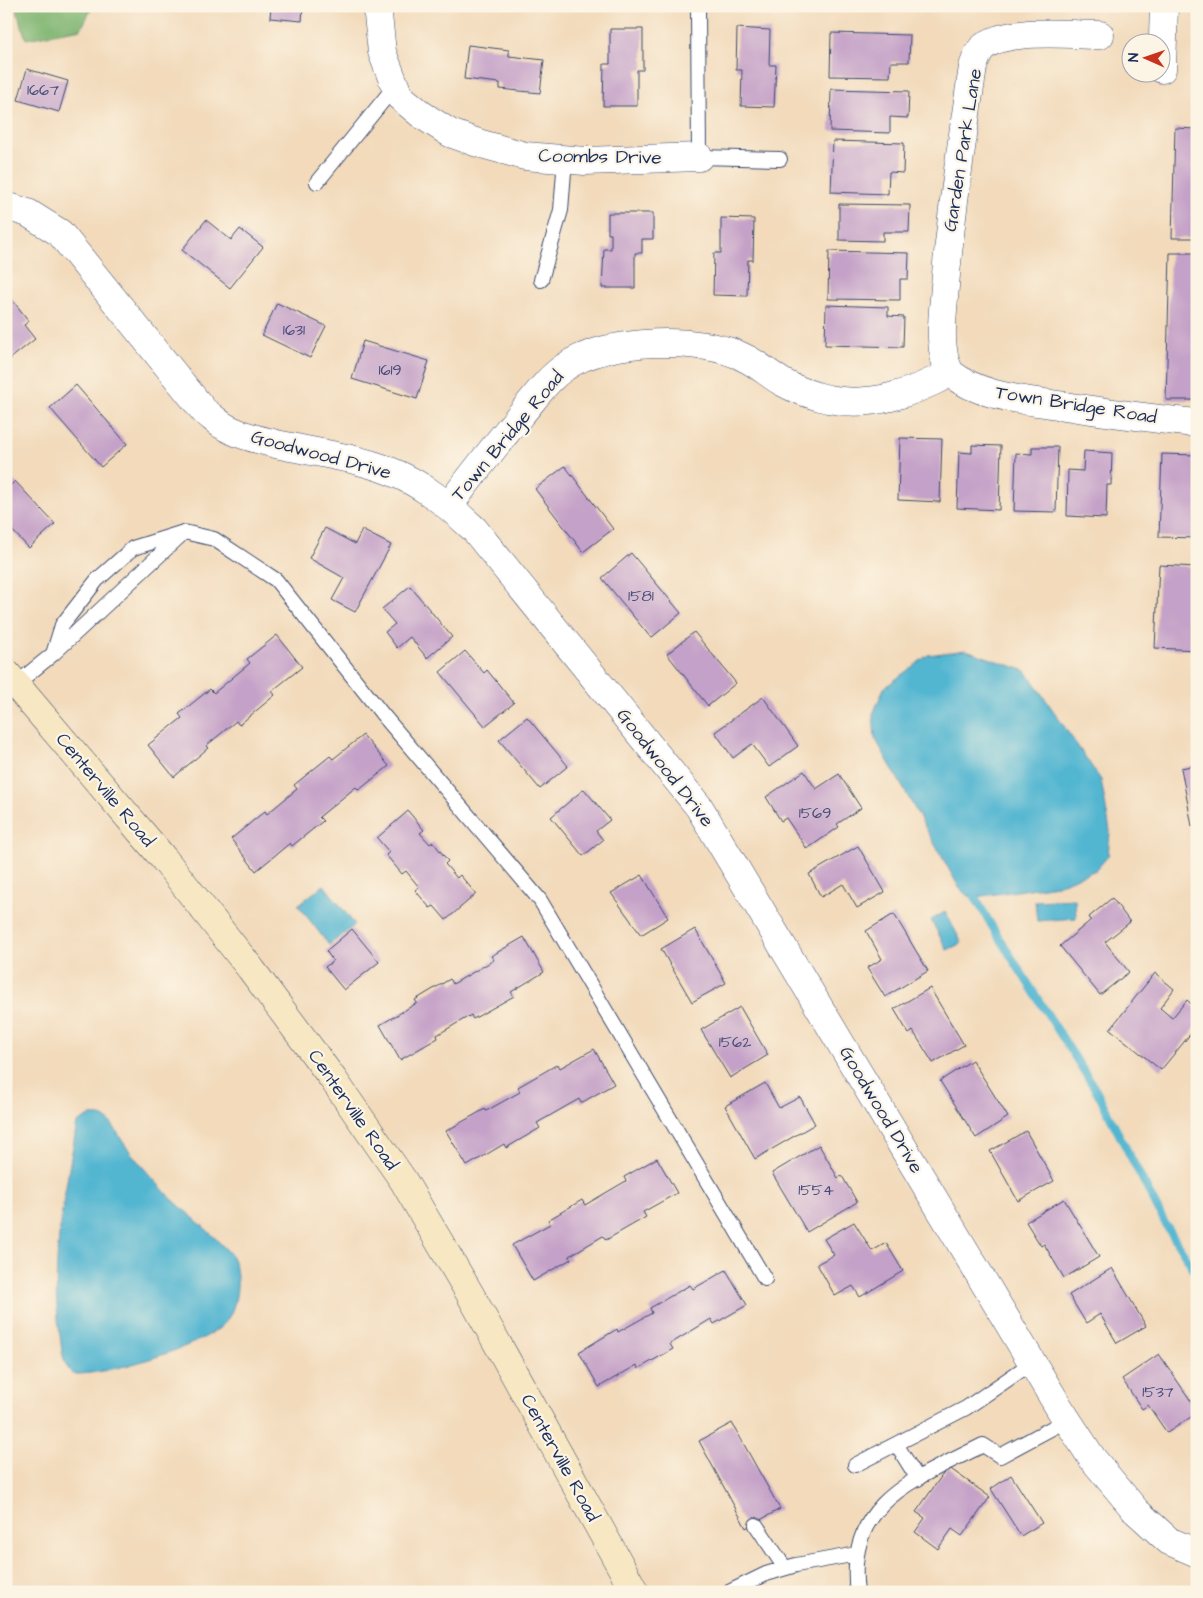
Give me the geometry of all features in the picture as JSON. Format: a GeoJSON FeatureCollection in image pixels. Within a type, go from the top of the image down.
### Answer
{"type":"FeatureCollection","features":[{"type":"Feature","properties":{"kind":"main road","name":"Centerville Road"},"geometry":{"type":"LineString","coordinates":[[11,679],[164,860],[252,969],[333,1079],[403,1180],[470,1294],[635,1592]]}},
{"type":"Feature","properties":{"kind":"street","name":"Coombs Drive"},"geometry":{"type":"LineString","coordinates":[[376,6],[382,52],[399,96],[450,133],[525,156],[585,161],[699,157]]}},
{"type":"Feature","properties":{"kind":"street"},"geometry":{"type":"LineString","coordinates":[[1163,32],[1164,6]]}},
{"type":"Feature","properties":{"kind":"street","name":"Garden Park Lane"},"geometry":{"type":"LineString","coordinates":[[950,373],[945,362],[943,326],[948,256],[955,180],[973,67],[979,52],[986,46],[1005,37],[1021,34],[1100,35]]}},
{"type":"Feature","properties":{"kind":"street","name":"Goodwood Drive"},"geometry":{"type":"LineString","coordinates":[[6,206],[28,213],[60,233],[204,410],[222,425],[248,437],[335,456],[389,471],[420,485],[449,506],[474,529],[699,807],[1067,1420],[1092,1458],[1136,1511],[1169,1541],[1197,1553]]}},
{"type":"Feature","properties":{"kind":"street","name":"Town Bridge Road"},"geometry":{"type":"LineString","coordinates":[[449,506],[476,469],[548,381],[565,366],[586,355],[629,345],[673,343],[722,349],[747,358],[798,391],[829,399],[867,402],[895,397],[950,373],[961,381],[1002,396],[1150,419],[1197,423]]}},
{"type":"Feature","properties":{"kind":"lane"},"geometry":{"type":"LineString","coordinates":[[698,6],[699,157],[780,159]]}},
{"type":"Feature","properties":{"kind":"lane"},"geometry":{"type":"LineString","coordinates":[[317,182],[395,86]]}},
{"type":"Feature","properties":{"kind":"lane"},"geometry":{"type":"LineString","coordinates":[[541,280],[561,210],[564,159]]}},
{"type":"Feature","properties":{"kind":"lane"},"geometry":{"type":"LineString","coordinates":[[53,654],[62,625],[97,580],[134,548],[184,532],[214,539],[276,580],[383,715],[540,900],[765,1279]]}},
{"type":"Feature","properties":{"kind":"lane"},"geometry":{"type":"LineString","coordinates":[[11,679],[53,654],[184,532]]}},
{"type":"Feature","properties":{"kind":"lane"},"geometry":{"type":"LineString","coordinates":[[855,1465],[966,1408],[1033,1362]]}},
{"type":"Feature","properties":{"kind":"lane"},"geometry":{"type":"LineString","coordinates":[[857,1592],[857,1554],[860,1537],[872,1514],[891,1495],[983,1445],[1000,1456],[1067,1420]]}},
{"type":"Feature","properties":{"kind":"lane"},"geometry":{"type":"LineString","coordinates":[[896,1444],[918,1479]]}},
{"type":"Feature","properties":{"kind":"lane"},"geometry":{"type":"LineString","coordinates":[[756,1525],[785,1568]]}},
{"type":"Feature","properties":{"kind":"lane"},"geometry":{"type":"LineString","coordinates":[[729,1592],[766,1574],[785,1568],[857,1554]]}},
{"type":"Feature","properties":{"kind":"green space"},"geometry":{"type":"Polygon","coordinates":[[[15,6],[93,6],[81,29],[26,39],[15,6]]]}},
{"type":"Feature","properties":{"kind":"water"},"geometry":{"type":"Polygon","coordinates":[[[966,650],[1026,671],[1101,780],[1110,831],[1108,856],[1096,870],[1057,885],[975,897],[968,896],[960,889],[875,738],[873,714],[884,688],[928,655],[966,650]]]}},
{"type":"Feature","properties":{"kind":"water"},"geometry":{"type":"Polygon","coordinates":[[[324,885],[355,925],[329,945],[298,905],[324,885]]]}},
{"type":"Feature","properties":{"kind":"water"},"geometry":{"type":"Polygon","coordinates":[[[1075,899],[1076,918],[1037,921],[1035,901],[1075,899]]]}},
{"type":"Feature","properties":{"kind":"water"},"geometry":{"type":"Polygon","coordinates":[[[945,912],[962,943],[947,950],[931,920],[945,912]]]}},
{"type":"Feature","properties":{"kind":"water"},"geometry":{"type":"Polygon","coordinates":[[[90,1116],[102,1116],[108,1120],[123,1142],[164,1191],[229,1252],[236,1272],[237,1292],[232,1311],[222,1326],[193,1343],[150,1359],[127,1365],[72,1374],[64,1360],[61,1346],[57,1308],[57,1255],[63,1202],[77,1123],[90,1116]]]}},
{"type":"Feature","properties":{"kind":"building"},"geometry":{"type":"Polygon","coordinates":[[[271,6],[303,6],[302,21],[270,18],[271,6]]]}},
{"type":"Feature","properties":{"kind":"building"},"geometry":{"type":"Polygon","coordinates":[[[737,28],[770,30],[769,65],[776,65],[774,107],[741,106],[742,70],[736,70],[737,28]]]}},
{"type":"Feature","properties":{"kind":"building"},"geometry":{"type":"Polygon","coordinates":[[[610,29],[643,29],[643,70],[637,70],[637,106],[603,106],[604,64],[610,64],[610,29]]]}},
{"type":"Feature","properties":{"kind":"building"},"geometry":{"type":"Polygon","coordinates":[[[831,33],[910,35],[909,62],[891,62],[890,77],[830,76],[831,33]]]}},
{"type":"Feature","properties":{"kind":"building"},"geometry":{"type":"Polygon","coordinates":[[[468,45],[509,50],[509,56],[544,60],[540,93],[500,89],[500,83],[464,79],[468,45]]]}},
{"type":"Feature","properties":{"kind":"building"},"geometry":{"type":"Polygon","coordinates":[[[27,69],[68,81],[59,112],[18,100],[27,69]]]}},
{"type":"Feature","properties":{"kind":"building"},"geometry":{"type":"Polygon","coordinates":[[[831,89],[909,91],[908,118],[890,117],[890,133],[830,131],[831,89]]]}},
{"type":"Feature","properties":{"kind":"building"},"geometry":{"type":"Polygon","coordinates":[[[1175,128],[1197,129],[1197,238],[1172,238],[1175,128]]]}},
{"type":"Feature","properties":{"kind":"building"},"geometry":{"type":"Polygon","coordinates":[[[833,141],[904,143],[903,173],[889,172],[888,194],[831,192],[833,141]]]}},
{"type":"Feature","properties":{"kind":"building"},"geometry":{"type":"Polygon","coordinates":[[[839,204],[910,205],[909,232],[883,232],[883,241],[839,240],[839,204]]]}},
{"type":"Feature","properties":{"kind":"building"},"geometry":{"type":"Polygon","coordinates":[[[608,213],[653,213],[653,239],[642,239],[642,253],[635,253],[635,288],[602,288],[604,249],[611,249],[611,234],[608,234],[608,213]]]}},
{"type":"Feature","properties":{"kind":"building"},"geometry":{"type":"Polygon","coordinates":[[[721,218],[754,219],[753,260],[748,260],[747,296],[713,295],[714,253],[721,253],[721,218]]]}},
{"type":"Feature","properties":{"kind":"building"},"geometry":{"type":"Polygon","coordinates":[[[206,220],[231,240],[240,229],[263,247],[230,288],[182,250],[206,220]]]}},
{"type":"Feature","properties":{"kind":"building"},"geometry":{"type":"Polygon","coordinates":[[[829,251],[909,253],[908,279],[900,279],[900,300],[828,299],[829,251]]]}},
{"type":"Feature","properties":{"kind":"building"},"geometry":{"type":"Polygon","coordinates":[[[1170,253],[1197,253],[1197,400],[1166,400],[1170,253]]]}},
{"type":"Feature","properties":{"kind":"building"},"geometry":{"type":"Polygon","coordinates":[[[6,292],[29,321],[24,325],[35,339],[10,359],[6,354],[6,292]]]}},
{"type":"Feature","properties":{"kind":"building"},"geometry":{"type":"Polygon","coordinates":[[[277,303],[326,326],[310,358],[262,335],[277,303]]]}},
{"type":"Feature","properties":{"kind":"building"},"geometry":{"type":"Polygon","coordinates":[[[826,305],[888,307],[888,316],[904,317],[903,347],[825,345],[826,305]]]}},
{"type":"Feature","properties":{"kind":"building"},"geometry":{"type":"Polygon","coordinates":[[[363,341],[429,361],[417,399],[352,379],[363,341]]]}},
{"type":"Feature","properties":{"kind":"building"},"geometry":{"type":"Polygon","coordinates":[[[76,385],[127,444],[101,467],[50,408],[76,385]]]}},
{"type":"Feature","properties":{"kind":"building"},"geometry":{"type":"Polygon","coordinates":[[[900,438],[942,439],[940,502],[898,500],[900,438]]]}},
{"type":"Feature","properties":{"kind":"building"},"geometry":{"type":"Polygon","coordinates":[[[972,445],[1001,446],[999,510],[957,508],[959,452],[972,453],[972,445]]]}},
{"type":"Feature","properties":{"kind":"building"},"geometry":{"type":"Polygon","coordinates":[[[1032,447],[1058,447],[1056,512],[1014,511],[1016,453],[1032,454],[1032,447]]]}},
{"type":"Feature","properties":{"kind":"building"},"geometry":{"type":"Polygon","coordinates":[[[1084,451],[1112,453],[1111,485],[1107,485],[1106,518],[1067,516],[1068,470],[1083,471],[1084,451]]]}},
{"type":"Feature","properties":{"kind":"building"},"geometry":{"type":"Polygon","coordinates":[[[1162,454],[1197,455],[1197,538],[1159,537],[1162,454]]]}},
{"type":"Feature","properties":{"kind":"building"},"geometry":{"type":"Polygon","coordinates":[[[565,466],[613,529],[583,552],[535,489],[565,466]]]}},
{"type":"Feature","properties":{"kind":"building"},"geometry":{"type":"Polygon","coordinates":[[[15,481],[55,524],[29,548],[6,524],[6,490],[15,481]]]}},
{"type":"Feature","properties":{"kind":"building"},"geometry":{"type":"Polygon","coordinates":[[[325,528],[355,544],[362,530],[391,545],[355,612],[332,600],[344,578],[309,558],[325,528]]]}},
{"type":"Feature","properties":{"kind":"building"},"geometry":{"type":"Polygon","coordinates":[[[631,553],[681,613],[651,638],[602,578],[631,553]]]}},
{"type":"Feature","properties":{"kind":"building"},"geometry":{"type":"Polygon","coordinates":[[[1159,565],[1197,567],[1197,650],[1155,648],[1159,565]]]}},
{"type":"Feature","properties":{"kind":"building"},"geometry":{"type":"Polygon","coordinates":[[[410,586],[452,637],[427,658],[410,637],[397,648],[385,632],[395,624],[382,609],[410,586]]]}},
{"type":"Feature","properties":{"kind":"building"},"geometry":{"type":"Polygon","coordinates":[[[694,632],[736,683],[708,706],[667,654],[694,632]]]}},
{"type":"Feature","properties":{"kind":"building"},"geometry":{"type":"Polygon","coordinates":[[[277,635],[302,667],[272,691],[275,695],[239,725],[236,721],[206,746],[208,748],[174,777],[148,745],[182,718],[179,714],[210,689],[214,693],[250,663],[247,659],[277,635]]]}},
{"type":"Feature","properties":{"kind":"building"},"geometry":{"type":"Polygon","coordinates":[[[465,651],[484,673],[487,670],[514,703],[485,726],[440,672],[465,651]]]}},
{"type":"Feature","properties":{"kind":"building"},"geometry":{"type":"Polygon","coordinates":[[[763,697],[798,746],[769,767],[752,744],[733,758],[715,732],[763,697]]]}},
{"type":"Feature","properties":{"kind":"building"},"geometry":{"type":"Polygon","coordinates":[[[527,717],[568,766],[540,789],[499,740],[527,717]]]}},
{"type":"Feature","properties":{"kind":"building"},"geometry":{"type":"Polygon","coordinates":[[[363,735],[389,766],[359,790],[356,787],[319,817],[323,821],[292,846],[290,843],[256,871],[231,839],[265,811],[267,814],[297,789],[294,785],[330,756],[333,759],[363,735]]]}},
{"type":"Feature","properties":{"kind":"building"},"geometry":{"type":"Polygon","coordinates":[[[1197,765],[1197,825],[1192,826],[1181,768],[1197,765]]]}},
{"type":"Feature","properties":{"kind":"building"},"geometry":{"type":"Polygon","coordinates":[[[804,771],[816,789],[839,774],[861,808],[837,824],[839,827],[807,849],[786,818],[781,821],[766,797],[804,771]]]}},
{"type":"Feature","properties":{"kind":"building"},"geometry":{"type":"Polygon","coordinates":[[[584,789],[610,820],[596,831],[603,840],[583,856],[551,817],[584,789]]]}},
{"type":"Feature","properties":{"kind":"building"},"geometry":{"type":"Polygon","coordinates":[[[408,811],[424,830],[420,833],[430,844],[433,842],[448,861],[445,864],[457,878],[460,875],[476,894],[446,920],[434,906],[430,908],[415,890],[419,887],[406,871],[402,874],[386,855],[389,852],[377,838],[408,811]]]}},
{"type":"Feature","properties":{"kind":"building"},"geometry":{"type":"Polygon","coordinates":[[[858,846],[885,892],[857,908],[843,884],[821,897],[809,874],[858,846]]]}},
{"type":"Feature","properties":{"kind":"building"},"geometry":{"type":"Polygon","coordinates":[[[642,875],[668,918],[641,935],[611,893],[642,875]]]}},
{"type":"Feature","properties":{"kind":"building"},"geometry":{"type":"Polygon","coordinates":[[[1112,898],[1130,922],[1105,942],[1129,972],[1100,995],[1060,946],[1091,920],[1089,917],[1112,898]]]}},
{"type":"Feature","properties":{"kind":"building"},"geometry":{"type":"Polygon","coordinates":[[[894,914],[928,971],[885,997],[867,968],[882,959],[866,931],[894,914]]]}},
{"type":"Feature","properties":{"kind":"building"},"geometry":{"type":"Polygon","coordinates":[[[352,929],[379,962],[344,990],[325,967],[333,961],[326,951],[352,929]]]}},
{"type":"Feature","properties":{"kind":"building"},"geometry":{"type":"Polygon","coordinates":[[[695,929],[726,983],[692,1002],[661,949],[695,929]]]}},
{"type":"Feature","properties":{"kind":"building"},"geometry":{"type":"Polygon","coordinates":[[[524,937],[544,972],[511,992],[514,996],[473,1019],[471,1015],[437,1035],[438,1038],[400,1060],[380,1025],[417,1003],[415,1000],[450,979],[453,984],[494,960],[491,956],[524,937]]]}},
{"type":"Feature","properties":{"kind":"building"},"geometry":{"type":"Polygon","coordinates":[[[1155,973],[1174,989],[1160,1008],[1172,1018],[1187,1000],[1197,1009],[1197,1026],[1161,1070],[1110,1029],[1155,973]]]}},
{"type":"Feature","properties":{"kind":"building"},"geometry":{"type":"Polygon","coordinates":[[[930,988],[964,1045],[933,1063],[913,1031],[909,1034],[894,1009],[930,988]]]}},
{"type":"Feature","properties":{"kind":"building"},"geometry":{"type":"Polygon","coordinates":[[[740,1007],[768,1055],[730,1078],[701,1030],[740,1007]]]}},
{"type":"Feature","properties":{"kind":"building"},"geometry":{"type":"Polygon","coordinates":[[[594,1049],[614,1084],[581,1103],[579,1099],[537,1123],[540,1128],[506,1148],[504,1144],[467,1166],[446,1131],[520,1092],[518,1087],[558,1064],[560,1068],[594,1049]]]}},
{"type":"Feature","properties":{"kind":"building"},"geometry":{"type":"Polygon","coordinates":[[[972,1060],[1008,1117],[976,1138],[940,1081],[972,1060]]]}},
{"type":"Feature","properties":{"kind":"building"},"geometry":{"type":"Polygon","coordinates":[[[765,1083],[779,1108],[800,1097],[815,1124],[755,1159],[725,1106],[765,1083]]]}},
{"type":"Feature","properties":{"kind":"building"},"geometry":{"type":"Polygon","coordinates":[[[1026,1131],[1054,1181],[1018,1201],[990,1151],[1026,1131]]]}},
{"type":"Feature","properties":{"kind":"building"},"geometry":{"type":"Polygon","coordinates":[[[819,1145],[838,1178],[842,1176],[857,1202],[807,1232],[772,1173],[819,1145]]]}},
{"type":"Feature","properties":{"kind":"building"},"geometry":{"type":"Polygon","coordinates":[[[657,1158],[677,1193],[643,1212],[646,1217],[606,1240],[603,1236],[569,1256],[571,1259],[533,1281],[512,1245],[550,1224],[548,1220],[582,1200],[585,1205],[626,1181],[624,1177],[657,1158]]]}},
{"type":"Feature","properties":{"kind":"building"},"geometry":{"type":"Polygon","coordinates":[[[1064,1199],[1099,1257],[1064,1278],[1044,1244],[1041,1246],[1026,1222],[1064,1199]]]}},
{"type":"Feature","properties":{"kind":"building"},"geometry":{"type":"Polygon","coordinates":[[[854,1222],[872,1251],[886,1243],[903,1271],[860,1297],[853,1286],[835,1296],[817,1264],[834,1255],[824,1239],[854,1222]]]}},
{"type":"Feature","properties":{"kind":"building"},"geometry":{"type":"Polygon","coordinates":[[[1112,1268],[1146,1326],[1117,1343],[1100,1314],[1086,1323],[1069,1295],[1112,1268]]]}},
{"type":"Feature","properties":{"kind":"building"},"geometry":{"type":"Polygon","coordinates":[[[726,1270],[747,1305],[714,1324],[711,1319],[670,1344],[673,1349],[638,1369],[637,1365],[599,1387],[579,1352],[617,1329],[618,1332],[652,1313],[650,1308],[690,1285],[693,1289],[726,1270]]]}},
{"type":"Feature","properties":{"kind":"building"},"geometry":{"type":"Polygon","coordinates":[[[1159,1354],[1197,1410],[1197,1413],[1167,1433],[1148,1405],[1142,1409],[1122,1379],[1159,1354]]]}},
{"type":"Feature","properties":{"kind":"building"},"geometry":{"type":"Polygon","coordinates":[[[732,1423],[780,1509],[746,1528],[699,1441],[732,1423]]]}},
{"type":"Feature","properties":{"kind":"building"},"geometry":{"type":"Polygon","coordinates":[[[948,1467],[990,1497],[962,1536],[952,1529],[938,1549],[915,1532],[925,1518],[916,1512],[948,1467]]]}},
{"type":"Feature","properties":{"kind":"building"},"geometry":{"type":"Polygon","coordinates":[[[1011,1475],[1042,1523],[1021,1536],[991,1489],[1011,1475]]]}},
{"type":"Feature","properties":{"kind":"waterway"},"geometry":{"type":"LineString","coordinates":[[975,897],[1097,1092],[1167,1227],[1197,1274]]}}]}
